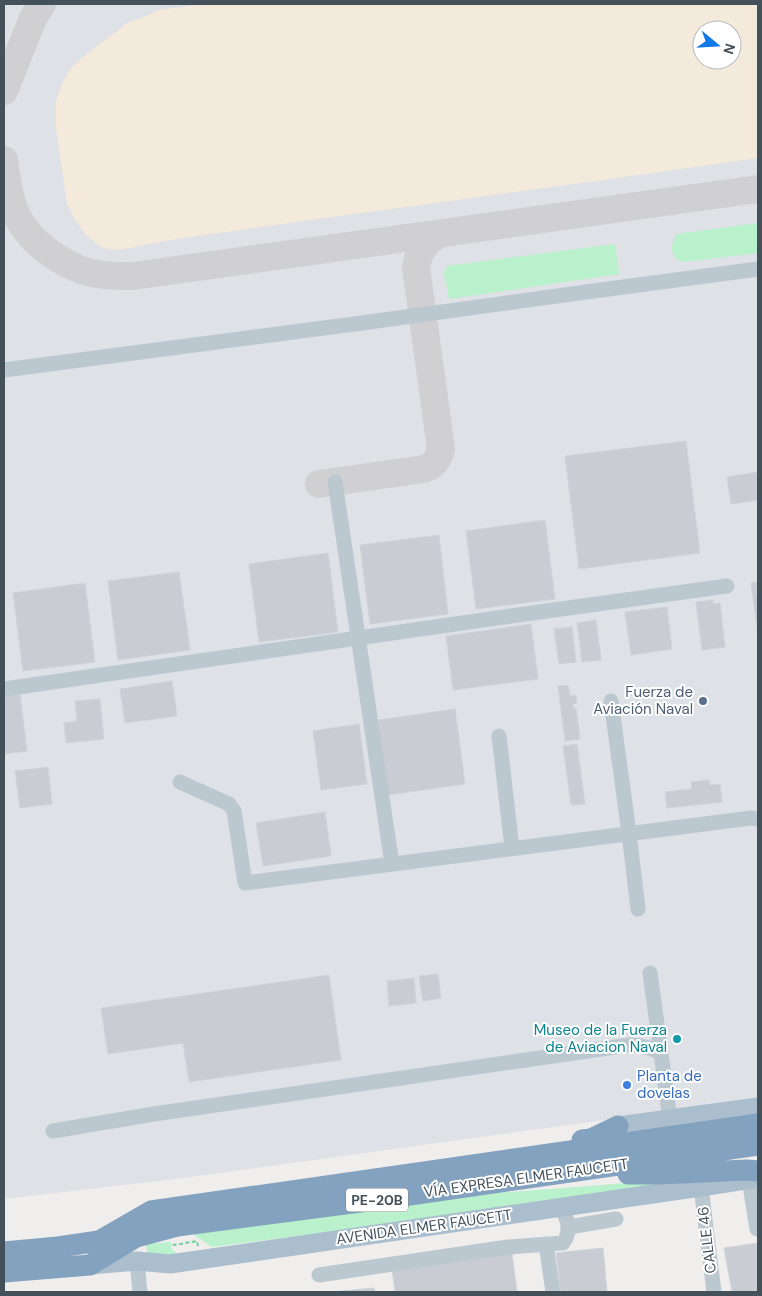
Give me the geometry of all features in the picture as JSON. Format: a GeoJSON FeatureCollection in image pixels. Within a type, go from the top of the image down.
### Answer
{"type":"FeatureCollection","features":[{"type":"Feature","properties":{"kind":"highway","name":"VÍA EXPRESA ELMER FAUCETT"},"geometry":{"type":"LineString","coordinates":[[4,1252],[99,1241],[151,1211],[758,1124]]}},
{"type":"Feature","properties":{"kind":"highway"},"geometry":{"type":"LineString","coordinates":[[501,1161],[519,1151],[591,1139],[618,1126]]}},
{"type":"Feature","properties":{"kind":"highway","name":"VÍA EXPRESA ELMER FAUCETT"},"geometry":{"type":"LineString","coordinates":[[4,1272],[90,1266],[136,1237],[176,1226],[368,1201],[758,1145]]}},
{"type":"Feature","properties":{"kind":"highway"},"geometry":{"type":"LineString","coordinates":[[558,1173],[659,1174],[747,1170],[755,1176]]}},
{"type":"Feature","properties":{"kind":"main road"},"geometry":{"type":"LineString","coordinates":[[618,1126],[758,1108]]}},
{"type":"Feature","properties":{"kind":"main road","name":"AVENIDA ELMER FAUCETT"},"geometry":{"type":"LineString","coordinates":[[90,1266],[137,1261],[170,1264],[701,1188],[755,1176]]}},
{"type":"Feature","properties":{"kind":"street"},"geometry":{"type":"LineString","coordinates":[[4,370],[758,269]]}},
{"type":"Feature","properties":{"kind":"street"},"geometry":{"type":"LineString","coordinates":[[335,482],[392,864]]}},
{"type":"Feature","properties":{"kind":"street"},"geometry":{"type":"LineString","coordinates":[[4,689],[727,586]]}},
{"type":"Feature","properties":{"kind":"street"},"geometry":{"type":"LineString","coordinates":[[611,700],[638,909]]}},
{"type":"Feature","properties":{"kind":"street"},"geometry":{"type":"LineString","coordinates":[[499,736],[512,848]]}},
{"type":"Feature","properties":{"kind":"street"},"geometry":{"type":"LineString","coordinates":[[180,782],[229,804],[234,811],[245,883],[629,833],[751,818],[758,819]]}},
{"type":"Feature","properties":{"kind":"street"},"geometry":{"type":"LineString","coordinates":[[650,973],[670,1119]]}},
{"type":"Feature","properties":{"kind":"street"},"geometry":{"type":"LineString","coordinates":[[53,1131],[163,1113],[629,1045],[650,1047],[661,1053]]}},
{"type":"Feature","properties":{"kind":"street"},"geometry":{"type":"LineString","coordinates":[[755,1176],[756,1229]]}},
{"type":"Feature","properties":{"kind":"street","name":"CALLE 46"},"geometry":{"type":"LineString","coordinates":[[701,1188],[714,1292]]}},
{"type":"Feature","properties":{"kind":"street"},"geometry":{"type":"LineString","coordinates":[[319,1275],[508,1247],[563,1243],[569,1227],[565,1214],[560,1208]]}},
{"type":"Feature","properties":{"kind":"street"},"geometry":{"type":"LineString","coordinates":[[569,1227],[616,1219]]}},
{"type":"Feature","properties":{"kind":"street"},"geometry":{"type":"LineString","coordinates":[[546,1244],[553,1292]]}},
{"type":"Feature","properties":{"kind":"street"},"geometry":{"type":"LineString","coordinates":[[137,1261],[140,1292]]}},
{"type":"Feature","properties":{"kind":"path"},"geometry":{"type":"LineString","coordinates":[[174,1246],[197,1241]]}},
{"type":"Feature","properties":{"kind":"shaded area"},"geometry":{"type":"Polygon","coordinates":[[[4,4],[758,4],[758,1099],[175,1179],[4,1199],[4,4]]]}},
{"type":"Feature","properties":{"kind":"green space"},"geometry":{"type":"Polygon","coordinates":[[[758,223],[758,253],[683,262],[678,260],[673,254],[672,246],[677,234],[758,223]]]}},
{"type":"Feature","properties":{"kind":"green space"},"geometry":{"type":"Polygon","coordinates":[[[615,244],[619,274],[449,299],[444,273],[447,266],[615,244]]]}},
{"type":"Feature","properties":{"kind":"green space"},"geometry":{"type":"Polygon","coordinates":[[[690,1178],[616,1194],[212,1247],[191,1233],[497,1193],[690,1178]]]}},
{"type":"Feature","properties":{"kind":"green space"},"geometry":{"type":"Polygon","coordinates":[[[171,1242],[171,1248],[180,1257],[148,1258],[146,1244],[171,1242]]]}},
{"type":"Feature","properties":{"kind":"sand"},"geometry":{"type":"Polygon","coordinates":[[[205,4],[758,4],[758,158],[296,222],[113,250],[101,247],[86,235],[67,204],[56,128],[56,101],[63,81],[71,68],[130,21],[159,10],[205,4]]]}},
{"type":"Feature","properties":{"kind":"building"},"geometry":{"type":"Polygon","coordinates":[[[686,441],[700,553],[579,569],[565,456],[686,441]]]}},
{"type":"Feature","properties":{"kind":"building"},"geometry":{"type":"Polygon","coordinates":[[[758,472],[758,500],[731,504],[727,477],[758,472]]]}},
{"type":"Feature","properties":{"kind":"building"},"geometry":{"type":"Polygon","coordinates":[[[545,520],[555,599],[476,609],[466,531],[545,520]]]}},
{"type":"Feature","properties":{"kind":"building"},"geometry":{"type":"Polygon","coordinates":[[[439,535],[448,614],[370,624],[360,545],[439,535]]]}},
{"type":"Feature","properties":{"kind":"building"},"geometry":{"type":"Polygon","coordinates":[[[328,553],[338,632],[259,642],[249,564],[328,553]]]}},
{"type":"Feature","properties":{"kind":"building"},"geometry":{"type":"Polygon","coordinates":[[[179,572],[190,650],[118,660],[108,581],[179,572]]]}},
{"type":"Feature","properties":{"kind":"building"},"geometry":{"type":"Polygon","coordinates":[[[758,582],[758,635],[751,583],[758,582]]]}},
{"type":"Feature","properties":{"kind":"building"},"geometry":{"type":"Polygon","coordinates":[[[85,583],[95,662],[23,671],[13,593],[85,583]]]}},
{"type":"Feature","properties":{"kind":"building"},"geometry":{"type":"Polygon","coordinates":[[[713,600],[713,604],[720,603],[725,647],[702,650],[696,602],[713,600]]]}},
{"type":"Feature","properties":{"kind":"building"},"geometry":{"type":"Polygon","coordinates":[[[667,607],[672,649],[631,655],[625,612],[667,607]]]}},
{"type":"Feature","properties":{"kind":"building"},"geometry":{"type":"Polygon","coordinates":[[[596,620],[601,660],[582,662],[577,623],[596,620]]]}},
{"type":"Feature","properties":{"kind":"building"},"geometry":{"type":"Polygon","coordinates":[[[531,624],[538,679],[453,690],[446,636],[531,624]]]}},
{"type":"Feature","properties":{"kind":"building"},"geometry":{"type":"Polygon","coordinates":[[[572,627],[576,662],[559,664],[554,629],[572,627]]]}},
{"type":"Feature","properties":{"kind":"building"},"geometry":{"type":"Polygon","coordinates":[[[172,681],[177,716],[125,723],[120,689],[172,681]]]}},
{"type":"Feature","properties":{"kind":"building"},"geometry":{"type":"Polygon","coordinates":[[[568,685],[570,696],[576,695],[577,703],[573,704],[573,708],[576,708],[580,739],[565,741],[558,686],[568,685]]]}},
{"type":"Feature","properties":{"kind":"building"},"geometry":{"type":"Polygon","coordinates":[[[20,694],[27,751],[4,754],[4,696],[20,694]]]}},
{"type":"Feature","properties":{"kind":"building"},"geometry":{"type":"Polygon","coordinates":[[[100,699],[104,739],[66,743],[64,723],[77,721],[75,701],[100,699]]]}},
{"type":"Feature","properties":{"kind":"building"},"geometry":{"type":"Polygon","coordinates":[[[455,709],[465,784],[388,795],[378,720],[455,709]]]}},
{"type":"Feature","properties":{"kind":"building"},"geometry":{"type":"Polygon","coordinates":[[[359,724],[367,784],[321,790],[313,731],[359,724]]]}},
{"type":"Feature","properties":{"kind":"building"},"geometry":{"type":"Polygon","coordinates":[[[577,744],[585,804],[571,805],[563,746],[577,744]]]}},
{"type":"Feature","properties":{"kind":"building"},"geometry":{"type":"Polygon","coordinates":[[[48,767],[52,804],[20,808],[15,771],[48,767]]]}},
{"type":"Feature","properties":{"kind":"building"},"geometry":{"type":"Polygon","coordinates":[[[709,780],[710,785],[720,784],[722,802],[667,808],[665,792],[692,789],[691,782],[709,780]]]}},
{"type":"Feature","properties":{"kind":"building"},"geometry":{"type":"Polygon","coordinates":[[[325,812],[331,856],[263,866],[256,823],[325,812]]]}},
{"type":"Feature","properties":{"kind":"building"},"geometry":{"type":"Polygon","coordinates":[[[438,974],[441,998],[423,1001],[419,976],[438,974]]]}},
{"type":"Feature","properties":{"kind":"building"},"geometry":{"type":"Polygon","coordinates":[[[329,975],[341,1060],[189,1082],[183,1043],[108,1054],[101,1008],[329,975]]]}},
{"type":"Feature","properties":{"kind":"building"},"geometry":{"type":"Polygon","coordinates":[[[414,978],[416,1003],[389,1006],[387,981],[414,978]]]}},
{"type":"Feature","properties":{"kind":"building"},"geometry":{"type":"Polygon","coordinates":[[[758,1243],[758,1292],[732,1292],[724,1248],[758,1243]]]}},
{"type":"Feature","properties":{"kind":"building"},"geometry":{"type":"Polygon","coordinates":[[[603,1248],[607,1292],[561,1292],[556,1253],[603,1248]]]}},
{"type":"Feature","properties":{"kind":"building"},"geometry":{"type":"Polygon","coordinates":[[[512,1253],[517,1292],[395,1292],[392,1269],[512,1253]]]}},
{"type":"Feature","properties":{"kind":"building"},"geometry":{"type":"Polygon","coordinates":[[[374,1288],[375,1292],[331,1292],[374,1288]]]}},
{"type":"Feature","properties":{"kind":"taxiway"},"geometry":{"type":"LineString","coordinates":[[4,91],[33,18],[42,4]]}},
{"type":"Feature","properties":{"kind":"taxiway"},"geometry":{"type":"LineString","coordinates":[[4,160],[6,177],[15,211],[28,233],[58,259],[76,268],[90,273],[115,276],[133,276],[758,189]]}},
{"type":"Feature","properties":{"kind":"taxiway"},"geometry":{"type":"LineString","coordinates":[[319,484],[424,469],[434,464],[437,459],[441,449],[416,267],[424,246],[431,239],[442,233]]}},
{"type":"Feature","properties":{"kind":"place","name":"Fuerza de Aviación Naval"},"geometry":{"type":"Point","coordinates":[703,701]}},
{"type":"Feature","properties":{"kind":"place","name":"Museo de la Fuerza de Aviacion Naval"},"geometry":{"type":"Point","coordinates":[677,1039]}},
{"type":"Feature","properties":{"kind":"place","name":"Planta de dovelas"},"geometry":{"type":"Point","coordinates":[627,1085]}}]}
